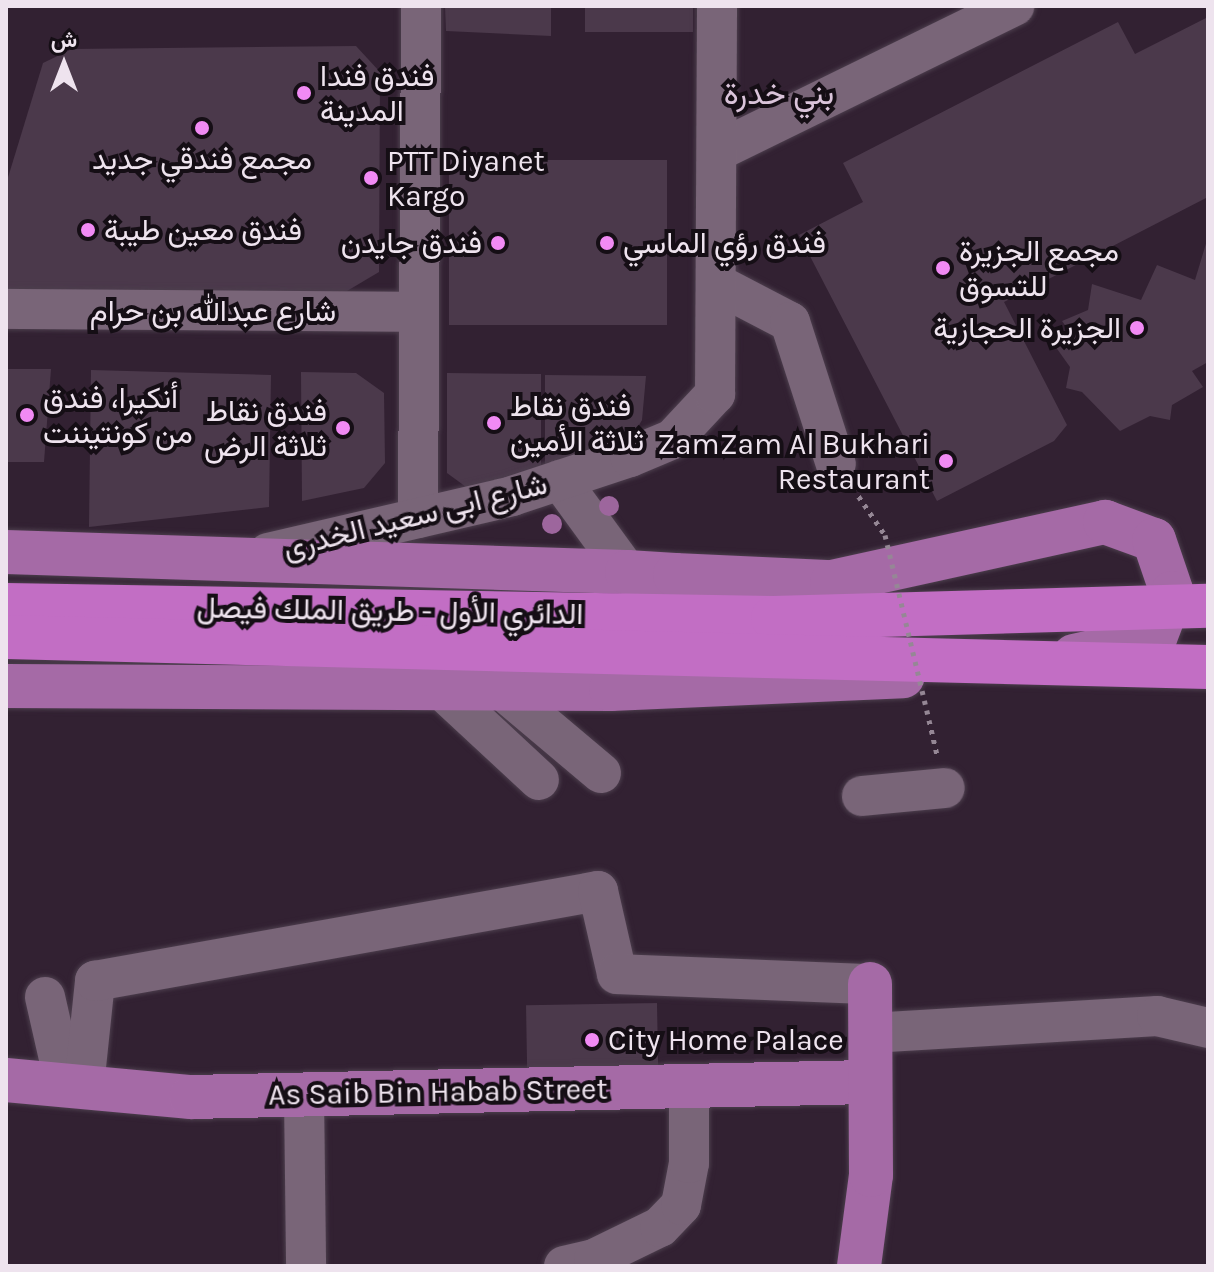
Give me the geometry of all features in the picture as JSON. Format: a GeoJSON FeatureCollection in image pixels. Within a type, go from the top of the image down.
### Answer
{"type":"FeatureCollection","features":[{"type":"Feature","properties":{"kind":"highway","name":"الدائري الأول - طريق الملك فيصل"},"geometry":{"type":"LineString","coordinates":[[6,605],[484,666]]}},
{"type":"Feature","properties":{"kind":"highway","name":"الدائري الأول - طريق الملك فيصل"},"geometry":{"type":"LineString","coordinates":[[6,637],[484,666],[773,618],[1190,606]]}},
{"type":"Feature","properties":{"kind":"highway"},"geometry":{"type":"LineString","coordinates":[[484,666],[848,659],[1034,663],[1126,657],[1208,667]]}},
{"type":"Feature","properties":{"kind":"main road"},"geometry":{"type":"LineString","coordinates":[[6,552],[229,562],[627,572],[832,582],[1105,522],[1154,540],[1171,578],[1190,606],[1155,638],[1126,657]]}},
{"type":"Feature","properties":{"kind":"main road"},"geometry":{"type":"LineString","coordinates":[[675,575],[773,618]]}},
{"type":"Feature","properties":{"kind":"main road"},"geometry":{"type":"LineString","coordinates":[[1126,657],[1208,687]]}},
{"type":"Feature","properties":{"kind":"main road"},"geometry":{"type":"LineString","coordinates":[[6,686],[484,666],[775,684],[1034,663]]}},
{"type":"Feature","properties":{"kind":"main road"},"geometry":{"type":"LineString","coordinates":[[859,1266],[871,1175],[870,984]]}},
{"type":"Feature","properties":{"kind":"main road","name":"As Saib Bin Habab Street"},"geometry":{"type":"LineString","coordinates":[[50,1083],[191,1097],[870,1082]]}},
{"type":"Feature","properties":{"kind":"street"},"geometry":{"type":"LineString","coordinates":[[418,518],[421,6]]}},
{"type":"Feature","properties":{"kind":"street","name":"شارع ابى سعيد الخدرى"},"geometry":{"type":"LineString","coordinates":[[229,562],[418,518],[560,480],[673,439],[715,394],[719,285],[717,6]]}},
{"type":"Feature","properties":{"kind":"street"},"geometry":{"type":"LineString","coordinates":[[718,151],[1014,6]]}},
{"type":"Feature","properties":{"kind":"street"},"geometry":{"type":"LineString","coordinates":[[719,285],[790,322],[836,464]]}},
{"type":"Feature","properties":{"kind":"street","name":"شارع عبدالله بن حرام"},"geometry":{"type":"LineString","coordinates":[[6,309],[419,312]]}},
{"type":"Feature","properties":{"kind":"street"},"geometry":{"type":"LineString","coordinates":[[560,480],[627,572]]}},
{"type":"Feature","properties":{"kind":"street"},"geometry":{"type":"LineString","coordinates":[[484,666],[570,776],[484,666]]}},
{"type":"Feature","properties":{"kind":"street"},"geometry":{"type":"LineString","coordinates":[[862,796],[945,788]]}},
{"type":"Feature","properties":{"kind":"street"},"geometry":{"type":"LineString","coordinates":[[50,1083],[95,981],[598,891],[617,974],[870,984]]}},
{"type":"Feature","properties":{"kind":"street"},"geometry":{"type":"LineString","coordinates":[[34,999],[50,1083]]}},
{"type":"Feature","properties":{"kind":"street"},"geometry":{"type":"LineString","coordinates":[[870,1033],[1157,1016],[1208,1028]]}},
{"type":"Feature","properties":{"kind":"street"},"geometry":{"type":"LineString","coordinates":[[564,1266],[594,1259],[660,1227],[681,1205],[689,1163],[689,1086]]}},
{"type":"Feature","properties":{"kind":"street"},"geometry":{"type":"LineString","coordinates":[[304,1095],[306,1266]]}},
{"type":"Feature","properties":{"kind":"path"},"geometry":{"type":"LineString","coordinates":[[836,464],[885,535],[929,720]]}},
{"type":"Feature","properties":{"kind":"building"},"geometry":{"type":"Polygon","coordinates":[[[445,6],[551,6],[551,36],[446,31],[445,6]]]}},
{"type":"Feature","properties":{"kind":"building"},"geometry":{"type":"Polygon","coordinates":[[[585,6],[693,6],[693,32],[585,32],[585,6]]]}},
{"type":"Feature","properties":{"kind":"building","name":"مجمع الجزيرة للتسوق"},"geometry":{"type":"Polygon","coordinates":[[[1208,17],[1208,197],[1004,302],[1067,425],[1054,441],[937,501],[799,235],[863,202],[843,163],[1118,22],[1135,54],[1208,17]]]}},
{"type":"Feature","properties":{"kind":"building","name":"مجمع فندقي جديد"},"geometry":{"type":"Polygon","coordinates":[[[356,46],[380,72],[379,272],[347,291],[6,291],[6,184],[43,63],[72,49],[356,46]]]}},
{"type":"Feature","properties":{"kind":"building"},"geometry":{"type":"Polygon","coordinates":[[[449,160],[667,160],[667,325],[449,325],[449,160]]]}},
{"type":"Feature","properties":{"kind":"building","name":"الجزيرة الحجازية"},"geometry":{"type":"Polygon","coordinates":[[[1208,237],[1208,362],[1192,371],[1203,387],[1172,405],[1170,420],[1150,416],[1120,431],[1082,392],[1066,388],[1070,367],[1055,346],[1072,335],[1062,321],[1088,310],[1092,284],[1141,300],[1157,265],[1195,280],[1208,237]]]}},
{"type":"Feature","properties":{"kind":"building","name":"أنكيرا، فندق من كونتيننت"},"geometry":{"type":"Polygon","coordinates":[[[6,369],[51,369],[44,462],[6,462],[6,369]]]}},
{"type":"Feature","properties":{"kind":"building"},"geometry":{"type":"Polygon","coordinates":[[[91,370],[271,375],[269,507],[89,527],[91,370]]]}},
{"type":"Feature","properties":{"kind":"building","name":"فندق نقاط ثلاثة الرض"},"geometry":{"type":"Polygon","coordinates":[[[301,372],[356,373],[384,393],[385,463],[364,488],[302,501],[301,372]]]}},
{"type":"Feature","properties":{"kind":"building","name":"فندق نقاط ثلاثة الأمين"},"geometry":{"type":"Polygon","coordinates":[[[447,373],[541,374],[541,476],[477,495],[447,473],[447,373]]]}},
{"type":"Feature","properties":{"kind":"building"},"geometry":{"type":"Polygon","coordinates":[[[545,375],[646,376],[642,420],[634,434],[545,476],[545,375]]]}},
{"type":"Feature","properties":{"kind":"building","name":"City Home Palace"},"geometry":{"type":"Polygon","coordinates":[[[657,1003],[658,1075],[527,1077],[526,1005],[657,1003]]]}},
{"type":"Feature","properties":{"kind":"place","name":"فندق فندا المدينة"},"geometry":{"type":"Point","coordinates":[304,93]}},
{"type":"Feature","properties":{"kind":"place","name":"مجمع فندقي جديد"},"geometry":{"type":"Point","coordinates":[202,128]}},
{"type":"Feature","properties":{"kind":"place","name":"PTT Diyanet Kargo"},"geometry":{"type":"Point","coordinates":[371,178]}},
{"type":"Feature","properties":{"kind":"place","name":"فندق معين طيبة"},"geometry":{"type":"Point","coordinates":[88,230]}},
{"type":"Feature","properties":{"kind":"place","name":"فندق جايدن"},"geometry":{"type":"Point","coordinates":[498,243]}},
{"type":"Feature","properties":{"kind":"place","name":"فندق رؤي الماسي"},"geometry":{"type":"Point","coordinates":[607,243]}},
{"type":"Feature","properties":{"kind":"place","name":"مجمع الجزيرة للتسوق"},"geometry":{"type":"Point","coordinates":[943,268]}},
{"type":"Feature","properties":{"kind":"place","name":"الجزيرة الحجازية"},"geometry":{"type":"Point","coordinates":[1137,328]}},
{"type":"Feature","properties":{"kind":"place","name":"أنكيرا، فندق من كونتيننت"},"geometry":{"type":"Point","coordinates":[27,415]}},
{"type":"Feature","properties":{"kind":"place","name":"فندق نقاط ثلاثة الأمين"},"geometry":{"type":"Point","coordinates":[494,423]}},
{"type":"Feature","properties":{"kind":"place","name":"فندق نقاط ثلاثة الرض"},"geometry":{"type":"Point","coordinates":[343,428]}},
{"type":"Feature","properties":{"kind":"place","name":"ZamZam Al Bukhari Restaurant"},"geometry":{"type":"Point","coordinates":[946,461]}},
{"type":"Feature","properties":{"kind":"place","name":"City Home Palace"},"geometry":{"type":"Point","coordinates":[592,1040]}},
{"type":"Feature","properties":{"kind":"district","name":"بني خدرة"},"geometry":{"type":"Point","coordinates":[779,94]}}]}
